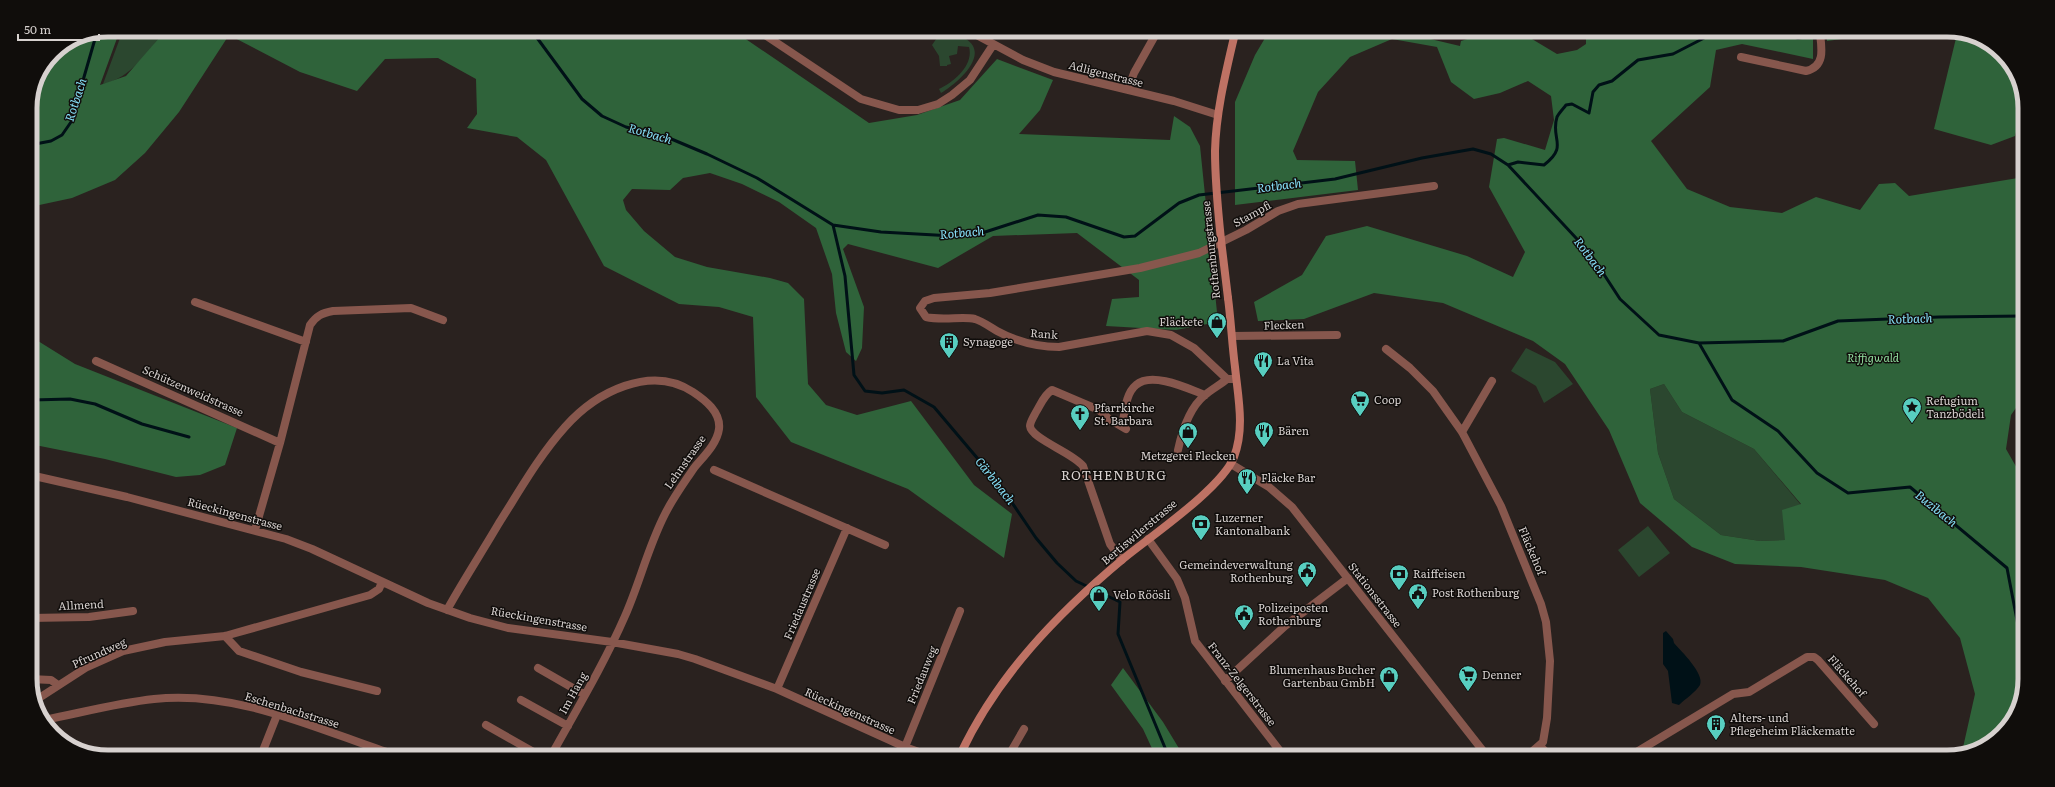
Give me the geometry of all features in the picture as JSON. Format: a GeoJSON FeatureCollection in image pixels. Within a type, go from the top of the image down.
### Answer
{"type":"FeatureCollection","features":[{"type":"Feature","properties":{"kind":"main road","name":"Rothenburgstrasse"},"geometry":{"type":"LineString","coordinates":[[1231,464],[1236,449],[1240,415],[1232,379],[1232,336],[1216,196],[1216,133],[1221,92],[1234,37]]}},
{"type":"Feature","properties":{"kind":"main road","name":"Bertiswilerstrasse"},"geometry":{"type":"LineString","coordinates":[[963,750],[983,711],[1024,653],[1061,615],[1096,583],[1208,490],[1222,477],[1231,464]]}},
{"type":"Feature","properties":{"kind":"street"},"geometry":{"type":"LineString","coordinates":[[767,37],[861,99],[900,110],[918,110],[938,104],[952,95],[970,80],[992,45]]}},
{"type":"Feature","properties":{"kind":"street","name":"Adligenstrasse"},"geometry":{"type":"LineString","coordinates":[[985,37],[992,45],[1023,60],[1054,72],[1174,101],[1218,115]]}},
{"type":"Feature","properties":{"kind":"street"},"geometry":{"type":"LineString","coordinates":[[1128,90],[1134,73],[1154,37]]}},
{"type":"Feature","properties":{"kind":"street"},"geometry":{"type":"LineString","coordinates":[[1741,57],[1806,71],[1814,69],[1819,62],[1823,51],[1821,37]]}},
{"type":"Feature","properties":{"kind":"street","name":"Stampfi"},"geometry":{"type":"LineString","coordinates":[[990,293],[1140,268],[1199,253],[1246,230],[1278,211],[1298,204],[1434,186]]}},
{"type":"Feature","properties":{"kind":"street","name":"Rank"},"geometry":{"type":"LineString","coordinates":[[990,293],[934,298],[925,301],[920,308],[926,317],[936,320],[975,319],[1009,338],[1025,344],[1046,347],[1059,347],[1147,331],[1171,335],[1194,348],[1232,379]]}},
{"type":"Feature","properties":{"kind":"street"},"geometry":{"type":"LineString","coordinates":[[195,302],[306,342]]}},
{"type":"Feature","properties":{"kind":"street"},"geometry":{"type":"LineString","coordinates":[[255,530],[280,442],[310,325],[315,317],[333,310],[411,308],[442,320]]}},
{"type":"Feature","properties":{"kind":"street","name":"Flecken"},"geometry":{"type":"LineString","coordinates":[[1232,336],[1337,335]]}},
{"type":"Feature","properties":{"kind":"street","name":"Fläckehof"},"geometry":{"type":"LineString","coordinates":[[1386,349],[1410,368],[1434,391],[1462,432],[1501,506],[1531,576],[1546,622],[1550,661],[1547,718],[1545,735],[1540,746]]}},
{"type":"Feature","properties":{"kind":"street","name":"Schützenweidstrasse"},"geometry":{"type":"LineString","coordinates":[[96,360],[280,442]]}},
{"type":"Feature","properties":{"kind":"street"},"geometry":{"type":"LineString","coordinates":[[1178,450],[1182,432],[1192,412],[1205,395],[1232,379]]}},
{"type":"Feature","properties":{"kind":"street","name":"Lehnstrasse"},"geometry":{"type":"LineString","coordinates":[[447,610],[537,462],[567,425],[591,404],[619,388],[644,380],[666,380],[683,386],[710,406],[714,411],[719,429],[711,447],[682,485],[665,512],[626,613],[612,642]]}},
{"type":"Feature","properties":{"kind":"street"},"geometry":{"type":"LineString","coordinates":[[1122,560],[1110,544],[1083,466],[1077,458],[1038,438],[1031,430],[1030,424],[1047,394],[1056,391],[1099,410],[1109,419],[1124,427],[1127,400],[1136,384],[1154,380],[1175,383],[1205,395]]}},
{"type":"Feature","properties":{"kind":"street"},"geometry":{"type":"LineString","coordinates":[[1462,432],[1492,381]]}},
{"type":"Feature","properties":{"kind":"street","name":"Stationsstrasse"},"geometry":{"type":"LineString","coordinates":[[1231,464],[1269,487],[1285,500],[1482,750]]}},
{"type":"Feature","properties":{"kind":"street"},"geometry":{"type":"LineString","coordinates":[[714,470],[885,545]]}},
{"type":"Feature","properties":{"kind":"street","name":"Rüeckingenstrasse"},"geometry":{"type":"LineString","coordinates":[[37,477],[127,497],[255,530],[312,549],[382,582],[447,610],[508,628],[612,642],[678,654],[777,690],[914,750]]}},
{"type":"Feature","properties":{"kind":"street","name":"Friedaustrasse"},"geometry":{"type":"LineString","coordinates":[[777,690],[847,528]]}},
{"type":"Feature","properties":{"kind":"street","name":"Franz-Zelgerstrasse"},"geometry":{"type":"LineString","coordinates":[[1148,539],[1177,579],[1185,598],[1195,642],[1278,750]]}},
{"type":"Feature","properties":{"kind":"street"},"geometry":{"type":"LineString","coordinates":[[1225,681],[1285,626],[1348,578]]}},
{"type":"Feature","properties":{"kind":"street","name":"Pfrundweg"},"geometry":{"type":"LineString","coordinates":[[39,698],[88,667],[123,652],[165,642],[224,636],[370,595],[379,589],[382,582]]}},
{"type":"Feature","properties":{"kind":"street","name":"Allmend"},"geometry":{"type":"LineString","coordinates":[[37,618],[89,617],[133,611]]}},
{"type":"Feature","properties":{"kind":"street","name":"Friedauweg"},"geometry":{"type":"LineString","coordinates":[[906,747],[960,612]]}},
{"type":"Feature","properties":{"kind":"street"},"geometry":{"type":"LineString","coordinates":[[224,636],[239,651],[301,672],[377,691]]}},
{"type":"Feature","properties":{"kind":"street","name":"Im Hang"},"geometry":{"type":"LineString","coordinates":[[554,750],[612,642]]}},
{"type":"Feature","properties":{"kind":"street","name":"Fläckehof"},"geometry":{"type":"LineString","coordinates":[[1640,750],[1733,694],[1749,692],[1807,657],[1814,657],[1818,660],[1874,724]]}},
{"type":"Feature","properties":{"kind":"street"},"geometry":{"type":"LineString","coordinates":[[538,668],[585,695]]}},
{"type":"Feature","properties":{"kind":"street"},"geometry":{"type":"LineString","coordinates":[[37,680],[51,680],[58,685]]}},
{"type":"Feature","properties":{"kind":"street","name":"Eschenbachstrasse"},"geometry":{"type":"LineString","coordinates":[[50,719],[155,699],[201,699],[241,705],[277,715],[378,750]]}},
{"type":"Feature","properties":{"kind":"street"},"geometry":{"type":"LineString","coordinates":[[521,700],[568,726]]}},
{"type":"Feature","properties":{"kind":"street"},"geometry":{"type":"LineString","coordinates":[[263,750],[277,715]]}},
{"type":"Feature","properties":{"kind":"street"},"geometry":{"type":"LineString","coordinates":[[486,725],[530,750]]}},
{"type":"Feature","properties":{"kind":"street"},"geometry":{"type":"LineString","coordinates":[[1012,750],[1024,729]]}},
{"type":"Feature","properties":{"kind":"street"},"geometry":{"type":"LineString","coordinates":[[1535,750],[1540,746],[1544,750]]}},
{"type":"Feature","properties":{"kind":"green space"},"geometry":{"type":"Polygon","coordinates":[[[117,37],[100,85],[126,76],[160,37],[228,37],[179,112],[145,153],[115,180],[72,198],[37,206],[38,94],[42,81],[55,61],[69,49],[81,42],[94,38],[117,37]]]}},
{"type":"Feature","properties":{"kind":"green space"},"geometry":{"type":"Polygon","coordinates":[[[120,37],[160,37],[131,70],[113,81],[103,84],[120,37]]]}},
{"type":"Feature","properties":{"kind":"green space"},"geometry":{"type":"Polygon","coordinates":[[[233,37],[743,37],[869,123],[917,115],[960,100],[997,59],[1053,80],[1040,110],[1019,134],[1170,140],[1174,116],[1190,127],[1200,146],[1218,322],[1176,330],[1106,326],[1112,299],[1139,297],[1139,280],[1077,233],[993,236],[938,268],[848,244],[843,249],[864,307],[862,348],[856,361],[846,352],[836,313],[832,274],[816,228],[779,202],[742,184],[710,173],[683,178],[670,190],[632,189],[623,200],[626,210],[644,231],[675,257],[707,267],[770,278],[788,283],[804,299],[808,384],[826,405],[857,415],[911,401],[974,485],[1012,514],[1004,558],[908,489],[791,442],[756,397],[753,317],[719,307],[679,304],[604,266],[546,160],[517,137],[467,128],[477,114],[476,79],[438,58],[385,59],[357,91],[300,72],[233,37]]]}},
{"type":"Feature","properties":{"kind":"green space"},"geometry":{"type":"Polygon","coordinates":[[[938,37],[962,37],[973,46],[975,53],[973,61],[968,69],[955,83],[941,93],[939,89],[951,82],[966,66],[970,54],[969,47],[958,46],[957,54],[949,56],[951,64],[947,66],[940,66],[939,56],[932,45],[938,37]]]}},
{"type":"Feature","properties":{"kind":"green space","name":"Riffigwald"},"geometry":{"type":"Polygon","coordinates":[[[1266,37],[1422,37],[1460,46],[1461,41],[1474,37],[1529,37],[1557,54],[1577,50],[1586,44],[1586,37],[1813,37],[1813,59],[1742,44],[1716,50],[1710,87],[1651,141],[1687,189],[1730,207],[1782,213],[1816,197],[1860,210],[1879,184],[1895,183],[1909,196],[2018,178],[2018,405],[2011,415],[2006,449],[2018,470],[2018,683],[2013,706],[2003,722],[1990,735],[1974,745],[1963,748],[1975,694],[1960,638],[1928,598],[1885,580],[1801,567],[1735,564],[1692,547],[1640,503],[1609,430],[1565,364],[1533,341],[1443,303],[1374,293],[1304,319],[1258,321],[1254,302],[1302,275],[1326,236],[1367,226],[1467,256],[1513,277],[1525,252],[1489,187],[1497,139],[1504,138],[1545,150],[1554,120],[1551,96],[1528,81],[1500,93],[1474,99],[1451,82],[1437,47],[1392,39],[1350,57],[1318,92],[1293,151],[1297,160],[1355,161],[1358,190],[1235,205],[1235,102],[1255,55],[1266,37]],[[1664,384],[1650,389],[1658,453],[1674,499],[1721,535],[1760,541],[1785,540],[1782,510],[1801,504],[1754,449],[1682,412],[1664,384]]]}},
{"type":"Feature","properties":{"kind":"green space"},"geometry":{"type":"Polygon","coordinates":[[[1827,37],[1857,37],[1827,41],[1827,37]]]}},
{"type":"Feature","properties":{"kind":"green space"},"geometry":{"type":"Polygon","coordinates":[[[1956,38],[1965,39],[1978,44],[2000,61],[2013,81],[2018,104],[2018,124],[2015,136],[1991,145],[1934,129],[1956,38]]]}},
{"type":"Feature","properties":{"kind":"green space"},"geometry":{"type":"Polygon","coordinates":[[[37,340],[75,364],[237,428],[225,465],[200,475],[176,477],[105,459],[37,445],[37,340]]]}},
{"type":"Feature","properties":{"kind":"green space"},"geometry":{"type":"Polygon","coordinates":[[[1526,348],[1555,362],[1573,384],[1544,403],[1536,386],[1511,371],[1526,348]]]}},
{"type":"Feature","properties":{"kind":"green space"},"geometry":{"type":"Polygon","coordinates":[[[1664,384],[1682,412],[1754,449],[1801,505],[1785,540],[1760,541],[1721,535],[1674,499],[1658,453],[1650,389],[1664,384]]]}},
{"type":"Feature","properties":{"kind":"green space"},"geometry":{"type":"Polygon","coordinates":[[[1648,526],[1670,553],[1639,577],[1618,550],[1648,526]]]}},
{"type":"Feature","properties":{"kind":"green space"},"geometry":{"type":"Polygon","coordinates":[[[1123,668],[1163,722],[1180,750],[1153,750],[1143,729],[1111,685],[1123,668]]]}},
{"type":"Feature","properties":{"kind":"shaded area"},"geometry":{"type":"Polygon","coordinates":[[[1666,631],[1696,669],[1701,680],[1698,688],[1679,705],[1672,703],[1668,671],[1663,664],[1663,633],[1666,631]]]}},
{"type":"Feature","properties":{"kind":"waterway","name":"Rotbach"},"geometry":{"type":"LineString","coordinates":[[536,37],[582,99],[602,116],[626,127],[669,138],[707,154],[757,178],[833,225],[881,232],[953,236],[982,233],[1038,215],[1066,217],[1124,237],[1135,236],[1179,203],[1199,195],[1335,179],[1422,158],[1473,149],[1491,154],[1508,165],[1590,253],[1620,299],[1659,335],[1699,343],[1783,341],[1838,321],[1939,317],[2018,316]]}},
{"type":"Feature","properties":{"kind":"waterway"},"geometry":{"type":"LineString","coordinates":[[1508,165],[1518,162],[1544,165],[1556,153],[1557,142],[1555,125],[1557,117],[1566,105],[1572,104],[1589,113],[1593,92],[1599,85],[1612,81],[1638,60],[1673,54],[1706,37]]}},
{"type":"Feature","properties":{"kind":"waterway"},"geometry":{"type":"LineString","coordinates":[[1793,37],[1806,37]]}},
{"type":"Feature","properties":{"kind":"waterway","name":"Rotbach"},"geometry":{"type":"LineString","coordinates":[[37,144],[51,141],[62,135],[71,122],[95,38]]}},
{"type":"Feature","properties":{"kind":"waterway","name":"Gärbibach"},"geometry":{"type":"LineString","coordinates":[[833,225],[845,276],[854,375],[865,391],[882,393],[904,390],[934,407],[1000,485],[1036,538],[1057,563],[1076,581],[1120,602],[1118,634],[1166,750]]}},
{"type":"Feature","properties":{"kind":"waterway","name":"Buzibach"},"geometry":{"type":"LineString","coordinates":[[1699,343],[1732,400],[1778,431],[1817,473],[1848,493],[1910,487],[2007,568],[2018,625]]}},
{"type":"Feature","properties":{"kind":"waterway"},"geometry":{"type":"LineString","coordinates":[[37,400],[70,399],[95,404],[142,424],[189,437]]}},
{"type":"Feature","properties":{"kind":"waterway","name":"Buzibach"},"geometry":{"type":"LineString","coordinates":[[2011,710],[2016,696]]}},
{"type":"Feature","properties":{"kind":"place","name":"Fläckete"},"geometry":{"type":"Point","coordinates":[1217,339]}},
{"type":"Feature","properties":{"kind":"place","name":"Synagoge"},"geometry":{"type":"Point","coordinates":[949,359]}},
{"type":"Feature","properties":{"kind":"place","name":"La Vita"},"geometry":{"type":"Point","coordinates":[1263,378]}},
{"type":"Feature","properties":{"kind":"place","name":"Coop"},"geometry":{"type":"Point","coordinates":[1360,417]}},
{"type":"Feature","properties":{"kind":"place","name":"Refugium Tanzbödeli"},"geometry":{"type":"Point","coordinates":[1912,424]}},
{"type":"Feature","properties":{"kind":"place","name":"Pfarrkirche St. Barbara"},"geometry":{"type":"Point","coordinates":[1080,431]}},
{"type":"Feature","properties":{"kind":"place","name":"Bären"},"geometry":{"type":"Point","coordinates":[1264,448]}},
{"type":"Feature","properties":{"kind":"place","name":"Metzgerei Flecken"},"geometry":{"type":"Point","coordinates":[1188,449]}},
{"type":"Feature","properties":{"kind":"place","name":"Fläcke Bar"},"geometry":{"type":"Point","coordinates":[1247,495]}},
{"type":"Feature","properties":{"kind":"place","name":"Luzerner Kantonalbank"},"geometry":{"type":"Point","coordinates":[1201,541]}},
{"type":"Feature","properties":{"kind":"place","name":"Gemeindeverwaltung Rothenburg"},"geometry":{"type":"Point","coordinates":[1307,588]}},
{"type":"Feature","properties":{"kind":"place","name":"Raiffeisen"},"geometry":{"type":"Point","coordinates":[1399,591]}},
{"type":"Feature","properties":{"kind":"place","name":"Post Rothenburg"},"geometry":{"type":"Point","coordinates":[1418,610]}},
{"type":"Feature","properties":{"kind":"place","name":"Velo Röösli"},"geometry":{"type":"Point","coordinates":[1099,612]}},
{"type":"Feature","properties":{"kind":"place","name":"Polizeiposten Rothenburg"},"geometry":{"type":"Point","coordinates":[1244,631]}},
{"type":"Feature","properties":{"kind":"place","name":"Denner"},"geometry":{"type":"Point","coordinates":[1468,692]}},
{"type":"Feature","properties":{"kind":"place","name":"Blumenhaus Bucher Gartenbau GmbH"},"geometry":{"type":"Point","coordinates":[1389,693]}},
{"type":"Feature","properties":{"kind":"place","name":"Alters- und Pflegeheim Fläckematte"},"geometry":{"type":"Point","coordinates":[1716,741]}},
{"type":"Feature","properties":{"kind":"district","name":"ROTHENBURG"},"geometry":{"type":"Point","coordinates":[1114,475]}}]}
